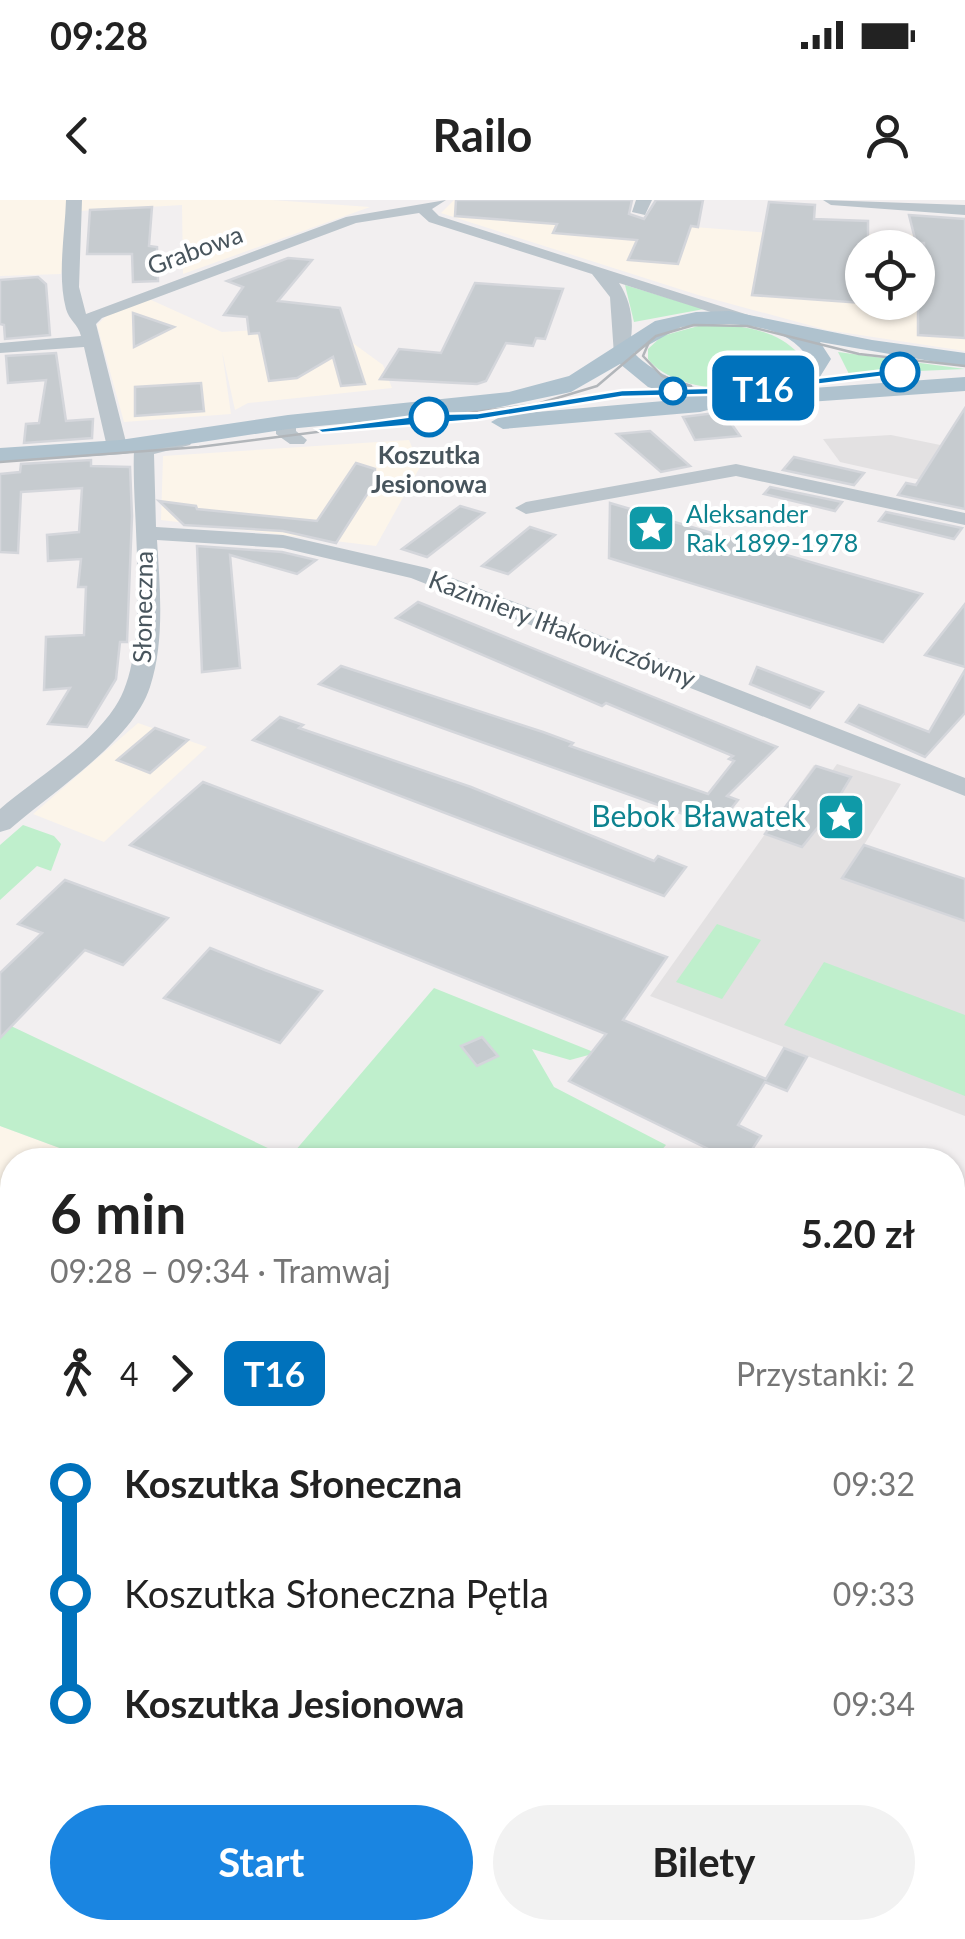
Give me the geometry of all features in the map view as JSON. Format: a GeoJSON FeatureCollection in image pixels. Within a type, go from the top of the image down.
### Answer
{"type":"FeatureCollection","features":[{"type":"Feature","properties":{"kind":"main road"},"geometry":{"type":"LineString","coordinates":[[0,455],[128,448],[292,432],[536,394],[588,376],[644,332],[682,320],[771,324],[872,347],[965,360]]}},
{"type":"Feature","properties":{"kind":"main road"},"geometry":{"type":"LineString","coordinates":[[771,324],[800,338],[820,359],[812,377],[773,398]]}},
{"type":"Feature","properties":{"kind":"main road"},"geometry":{"type":"LineString","coordinates":[[620,351],[638,371],[662,385],[744,401]]}},
{"type":"Feature","properties":{"kind":"main road"},"geometry":{"type":"LineString","coordinates":[[128,448],[196,438],[965,384]]}},
{"type":"Feature","properties":{"kind":"street"},"geometry":{"type":"LineString","coordinates":[[74,200],[72,295],[129,301]]}},
{"type":"Feature","properties":{"kind":"street"},"geometry":{"type":"LineString","coordinates":[[831,200],[940,203],[965,210]]}},
{"type":"Feature","properties":{"kind":"street"},"geometry":{"type":"LineString","coordinates":[[431,206],[434,219],[615,279],[771,324]]}},
{"type":"Feature","properties":{"kind":"street","name":"Grabowa"},"geometry":{"type":"LineString","coordinates":[[89,332],[96,314],[129,301],[362,216],[431,206]]}},
{"type":"Feature","properties":{"kind":"street"},"geometry":{"type":"LineString","coordinates":[[615,279],[625,324],[620,351]]}},
{"type":"Feature","properties":{"kind":"street","name":"Słoneczna"},"geometry":{"type":"LineString","coordinates":[[0,824],[125,712],[141,687],[146,620],[144,534],[128,448],[89,332],[75,313],[72,295]]}},
{"type":"Feature","properties":{"kind":"street"},"geometry":{"type":"LineString","coordinates":[[0,348],[89,332]]}},
{"type":"Feature","properties":{"kind":"street"},"geometry":{"type":"LineString","coordinates":[[526,508],[736,470],[965,519]]}},
{"type":"Feature","properties":{"kind":"street","name":"Kazimiery Iłłakowiczówny"},"geometry":{"type":"LineString","coordinates":[[144,534],[239,536],[339,553],[418,573],[965,788]]}},
{"type":"Feature","properties":{"kind":"shaded area"},"geometry":{"type":"Polygon","coordinates":[[[0,200],[272,200],[370,207],[183,274],[182,205],[78,211],[61,274],[0,276],[0,200]]]}},
{"type":"Feature","properties":{"kind":"shaded area"},"geometry":{"type":"Polygon","coordinates":[[[454,200],[554,200],[551,209],[634,215],[631,222],[772,233],[845,234],[845,320],[935,320],[935,235],[965,235],[965,351],[827,330],[698,295],[441,213],[454,200]]]}},
{"type":"Feature","properties":{"kind":"shaded area"},"geometry":{"type":"Polygon","coordinates":[[[149,299],[222,332],[293,328],[339,333],[383,365],[392,388],[248,403],[235,410],[222,351],[231,414],[124,422],[97,325],[108,314],[149,299]]]}},
{"type":"Feature","properties":{"kind":"shaded area"},"geometry":{"type":"Polygon","coordinates":[[[891,435],[965,450],[965,490],[840,462],[823,439],[891,435]]]}},
{"type":"Feature","properties":{"kind":"shaded area"},"geometry":{"type":"Polygon","coordinates":[[[409,440],[420,467],[376,546],[161,520],[163,456],[409,440]]]}},
{"type":"Feature","properties":{"kind":"shaded area"},"geometry":{"type":"Polygon","coordinates":[[[138,723],[207,747],[104,842],[33,814],[138,723]]]}},
{"type":"Feature","properties":{"kind":"shaded area"},"geometry":{"type":"Polygon","coordinates":[[[837,764],[901,784],[864,845],[965,880],[965,1116],[650,996],[814,765],[832,771],[837,764]]]}},
{"type":"Feature","properties":{"kind":"shaded area"},"geometry":{"type":"Polygon","coordinates":[[[0,1126],[60,1148],[0,1148],[0,1126]]]}},
{"type":"Feature","properties":{"kind":"green space"},"geometry":{"type":"Polygon","coordinates":[[[625,285],[704,309],[634,322],[625,285]]]}},
{"type":"Feature","properties":{"kind":"green space"},"geometry":{"type":"Polygon","coordinates":[[[702,325],[766,333],[798,353],[800,365],[787,377],[769,385],[724,389],[679,380],[648,359],[648,349],[662,336],[702,325]]]}},
{"type":"Feature","properties":{"kind":"green space"},"geometry":{"type":"Polygon","coordinates":[[[838,352],[965,369],[849,374],[838,352]]]}},
{"type":"Feature","properties":{"kind":"green space"},"geometry":{"type":"Polygon","coordinates":[[[23,825],[54,836],[61,844],[51,871],[37,866],[0,900],[0,845],[23,825]]]}},
{"type":"Feature","properties":{"kind":"green space"},"geometry":{"type":"Polygon","coordinates":[[[717,924],[761,940],[722,999],[676,982],[717,924]]]}},
{"type":"Feature","properties":{"kind":"green space"},"geometry":{"type":"Polygon","coordinates":[[[824,962],[965,1015],[965,1096],[784,1025],[824,962]]]}},
{"type":"Feature","properties":{"kind":"green space"},"geometry":{"type":"Polygon","coordinates":[[[434,988],[596,1053],[570,1060],[532,1049],[554,1087],[666,1145],[663,1148],[298,1148],[434,988]]]}},
{"type":"Feature","properties":{"kind":"green space"},"geometry":{"type":"Polygon","coordinates":[[[11,1026],[268,1148],[60,1148],[0,1126],[0,1037],[11,1026]]]}},
{"type":"Feature","properties":{"kind":"building"},"geometry":{"type":"Polygon","coordinates":[[[456,200],[632,200],[629,214],[644,219],[656,200],[703,200],[698,227],[691,226],[678,264],[628,260],[637,240],[553,233],[557,224],[455,216],[456,200]]]}},
{"type":"Feature","properties":{"kind":"building"},"geometry":{"type":"Polygon","coordinates":[[[769,202],[815,205],[814,219],[868,221],[868,230],[845,230],[845,302],[752,295],[769,202]]]}},
{"type":"Feature","properties":{"kind":"building"},"geometry":{"type":"Polygon","coordinates":[[[152,207],[149,246],[157,247],[158,281],[133,282],[132,254],[87,254],[90,210],[152,207]]]}},
{"type":"Feature","properties":{"kind":"building"},"geometry":{"type":"Polygon","coordinates":[[[909,215],[965,219],[965,338],[918,335],[918,320],[935,320],[935,230],[913,230],[909,215]]]}},
{"type":"Feature","properties":{"kind":"building"},"geometry":{"type":"Polygon","coordinates":[[[288,258],[312,260],[278,301],[340,308],[365,384],[341,386],[333,357],[297,378],[269,381],[259,333],[249,334],[247,317],[224,315],[243,287],[227,281],[288,258]]]}},
{"type":"Feature","properties":{"kind":"building"},"geometry":{"type":"Polygon","coordinates":[[[38,277],[46,284],[50,335],[5,339],[4,325],[0,324],[0,280],[38,277]]]}},
{"type":"Feature","properties":{"kind":"building"},"geometry":{"type":"Polygon","coordinates":[[[475,283],[563,289],[545,339],[536,338],[533,346],[506,343],[486,381],[477,384],[380,379],[399,349],[441,353],[475,283]]]}},
{"type":"Feature","properties":{"kind":"building"},"geometry":{"type":"Polygon","coordinates":[[[133,313],[174,327],[134,347],[133,313]]]}},
{"type":"Feature","properties":{"kind":"building"},"geometry":{"type":"Polygon","coordinates":[[[56,353],[66,421],[93,419],[92,438],[24,443],[26,424],[39,423],[46,380],[8,383],[6,356],[56,353]]]}},
{"type":"Feature","properties":{"kind":"building"},"geometry":{"type":"Polygon","coordinates":[[[201,383],[204,411],[135,416],[135,387],[201,383]]]}},
{"type":"Feature","properties":{"kind":"building"},"geometry":{"type":"Polygon","coordinates":[[[965,408],[965,509],[898,495],[906,483],[916,485],[965,408]]]}},
{"type":"Feature","properties":{"kind":"building"},"geometry":{"type":"Polygon","coordinates":[[[723,412],[740,436],[695,440],[683,417],[723,412]]]}},
{"type":"Feature","properties":{"kind":"building"},"geometry":{"type":"Polygon","coordinates":[[[650,431],[690,466],[661,472],[617,434],[650,431]]]}},
{"type":"Feature","properties":{"kind":"building"},"geometry":{"type":"Polygon","coordinates":[[[794,457],[864,473],[854,485],[783,470],[794,457]]]}},
{"type":"Feature","properties":{"kind":"building"},"geometry":{"type":"Polygon","coordinates":[[[91,460],[91,466],[130,467],[127,642],[120,642],[116,679],[87,727],[48,724],[70,688],[44,690],[46,637],[84,635],[86,587],[78,587],[81,559],[48,561],[47,535],[79,532],[82,488],[21,492],[18,553],[0,552],[0,474],[20,472],[21,464],[91,460]]]}},
{"type":"Feature","properties":{"kind":"building"},"geometry":{"type":"Polygon","coordinates":[[[356,463],[375,469],[375,482],[336,543],[283,531],[184,525],[159,501],[197,509],[317,521],[356,463]]]}},
{"type":"Feature","properties":{"kind":"building"},"geometry":{"type":"Polygon","coordinates":[[[770,487],[842,502],[835,511],[764,494],[770,487]]]}},
{"type":"Feature","properties":{"kind":"building"},"geometry":{"type":"Polygon","coordinates":[[[610,503],[922,594],[883,642],[609,558],[610,503]]]}},
{"type":"Feature","properties":{"kind":"building"},"geometry":{"type":"Polygon","coordinates":[[[460,506],[484,513],[427,557],[402,549],[460,506]]]}},
{"type":"Feature","properties":{"kind":"building"},"geometry":{"type":"Polygon","coordinates":[[[886,512],[962,528],[954,539],[879,521],[886,512]]]}},
{"type":"Feature","properties":{"kind":"building"},"geometry":{"type":"Polygon","coordinates":[[[530,527],[555,535],[508,574],[482,566],[530,527]]]}},
{"type":"Feature","properties":{"kind":"building"},"geometry":{"type":"Polygon","coordinates":[[[197,546],[282,552],[316,560],[297,574],[230,555],[240,668],[202,672],[197,546]]]}},
{"type":"Feature","properties":{"kind":"building"},"geometry":{"type":"Polygon","coordinates":[[[418,602],[777,747],[727,796],[738,800],[717,826],[319,684],[341,666],[543,732],[573,743],[570,746],[708,794],[734,761],[729,759],[733,756],[606,703],[602,706],[396,618],[418,602]]]}},
{"type":"Feature","properties":{"kind":"building"},"geometry":{"type":"Polygon","coordinates":[[[965,604],[965,667],[925,655],[965,604]]]}},
{"type":"Feature","properties":{"kind":"building"},"geometry":{"type":"Polygon","coordinates":[[[757,667],[823,692],[810,708],[750,684],[757,667]]]}},
{"type":"Feature","properties":{"kind":"building"},"geometry":{"type":"Polygon","coordinates":[[[965,670],[965,713],[925,757],[846,722],[859,705],[929,732],[965,670]]]}},
{"type":"Feature","properties":{"kind":"building"},"geometry":{"type":"Polygon","coordinates":[[[280,717],[303,725],[299,728],[471,787],[654,861],[658,856],[686,867],[664,896],[253,740],[280,717]]]}},
{"type":"Feature","properties":{"kind":"building"},"geometry":{"type":"Polygon","coordinates":[[[155,728],[188,740],[150,773],[117,760],[155,728]]]}},
{"type":"Feature","properties":{"kind":"building"},"geometry":{"type":"Polygon","coordinates":[[[816,766],[851,777],[836,802],[844,805],[831,824],[823,821],[802,847],[765,834],[816,766]]]}},
{"type":"Feature","properties":{"kind":"building"},"geometry":{"type":"Polygon","coordinates":[[[203,782],[667,957],[623,1020],[766,1079],[784,1048],[807,1057],[787,1091],[765,1082],[738,1125],[761,1136],[753,1148],[706,1148],[569,1081],[606,1034],[130,845],[203,782]]]}},
{"type":"Feature","properties":{"kind":"building"},"geometry":{"type":"Polygon","coordinates":[[[864,845],[965,879],[965,921],[842,878],[864,845]]]}},
{"type":"Feature","properties":{"kind":"building"},"geometry":{"type":"Polygon","coordinates":[[[65,880],[168,918],[123,965],[85,950],[0,1038],[0,973],[42,933],[18,924],[65,880]]]}},
{"type":"Feature","properties":{"kind":"building"},"geometry":{"type":"Polygon","coordinates":[[[210,948],[322,991],[280,1043],[164,998],[210,948]]]}},
{"type":"Feature","properties":{"kind":"building"},"geometry":{"type":"Polygon","coordinates":[[[482,1037],[498,1056],[477,1066],[461,1046],[482,1037]]]}},
{"type":"Feature","properties":{"kind":"tram line"},"geometry":{"type":"LineString","coordinates":[[0,462],[199,447],[537,404],[597,386],[656,336],[694,325],[747,326],[859,354],[965,366]]}},
{"type":"Feature","properties":{"kind":"tram line"},"geometry":{"type":"LineString","coordinates":[[649,342],[643,356],[662,376],[691,386]]}},
{"type":"Feature","properties":{"kind":"tram line","name":"T16"},"geometry":{"type":"LineString","coordinates":[[429,417],[322,429],[504,413],[622,393],[742,390],[900,372]]}},
{"type":"Feature","properties":{"kind":"tram line"},"geometry":{"type":"LineString","coordinates":[[584,398],[651,391],[742,390],[908,372]]}},
{"type":"Feature","properties":{"kind":"place","name":"Koszutka Jesionowa"},"geometry":{"type":"Point","coordinates":[429,417]}},
{"type":"Feature","properties":{"kind":"place","name":"Aleksander Rak 1899-1978"},"geometry":{"type":"Point","coordinates":[651,528]}},
{"type":"Feature","properties":{"kind":"place","name":"Bebok Bławatek"},"geometry":{"type":"Point","coordinates":[841,817]}}]}
